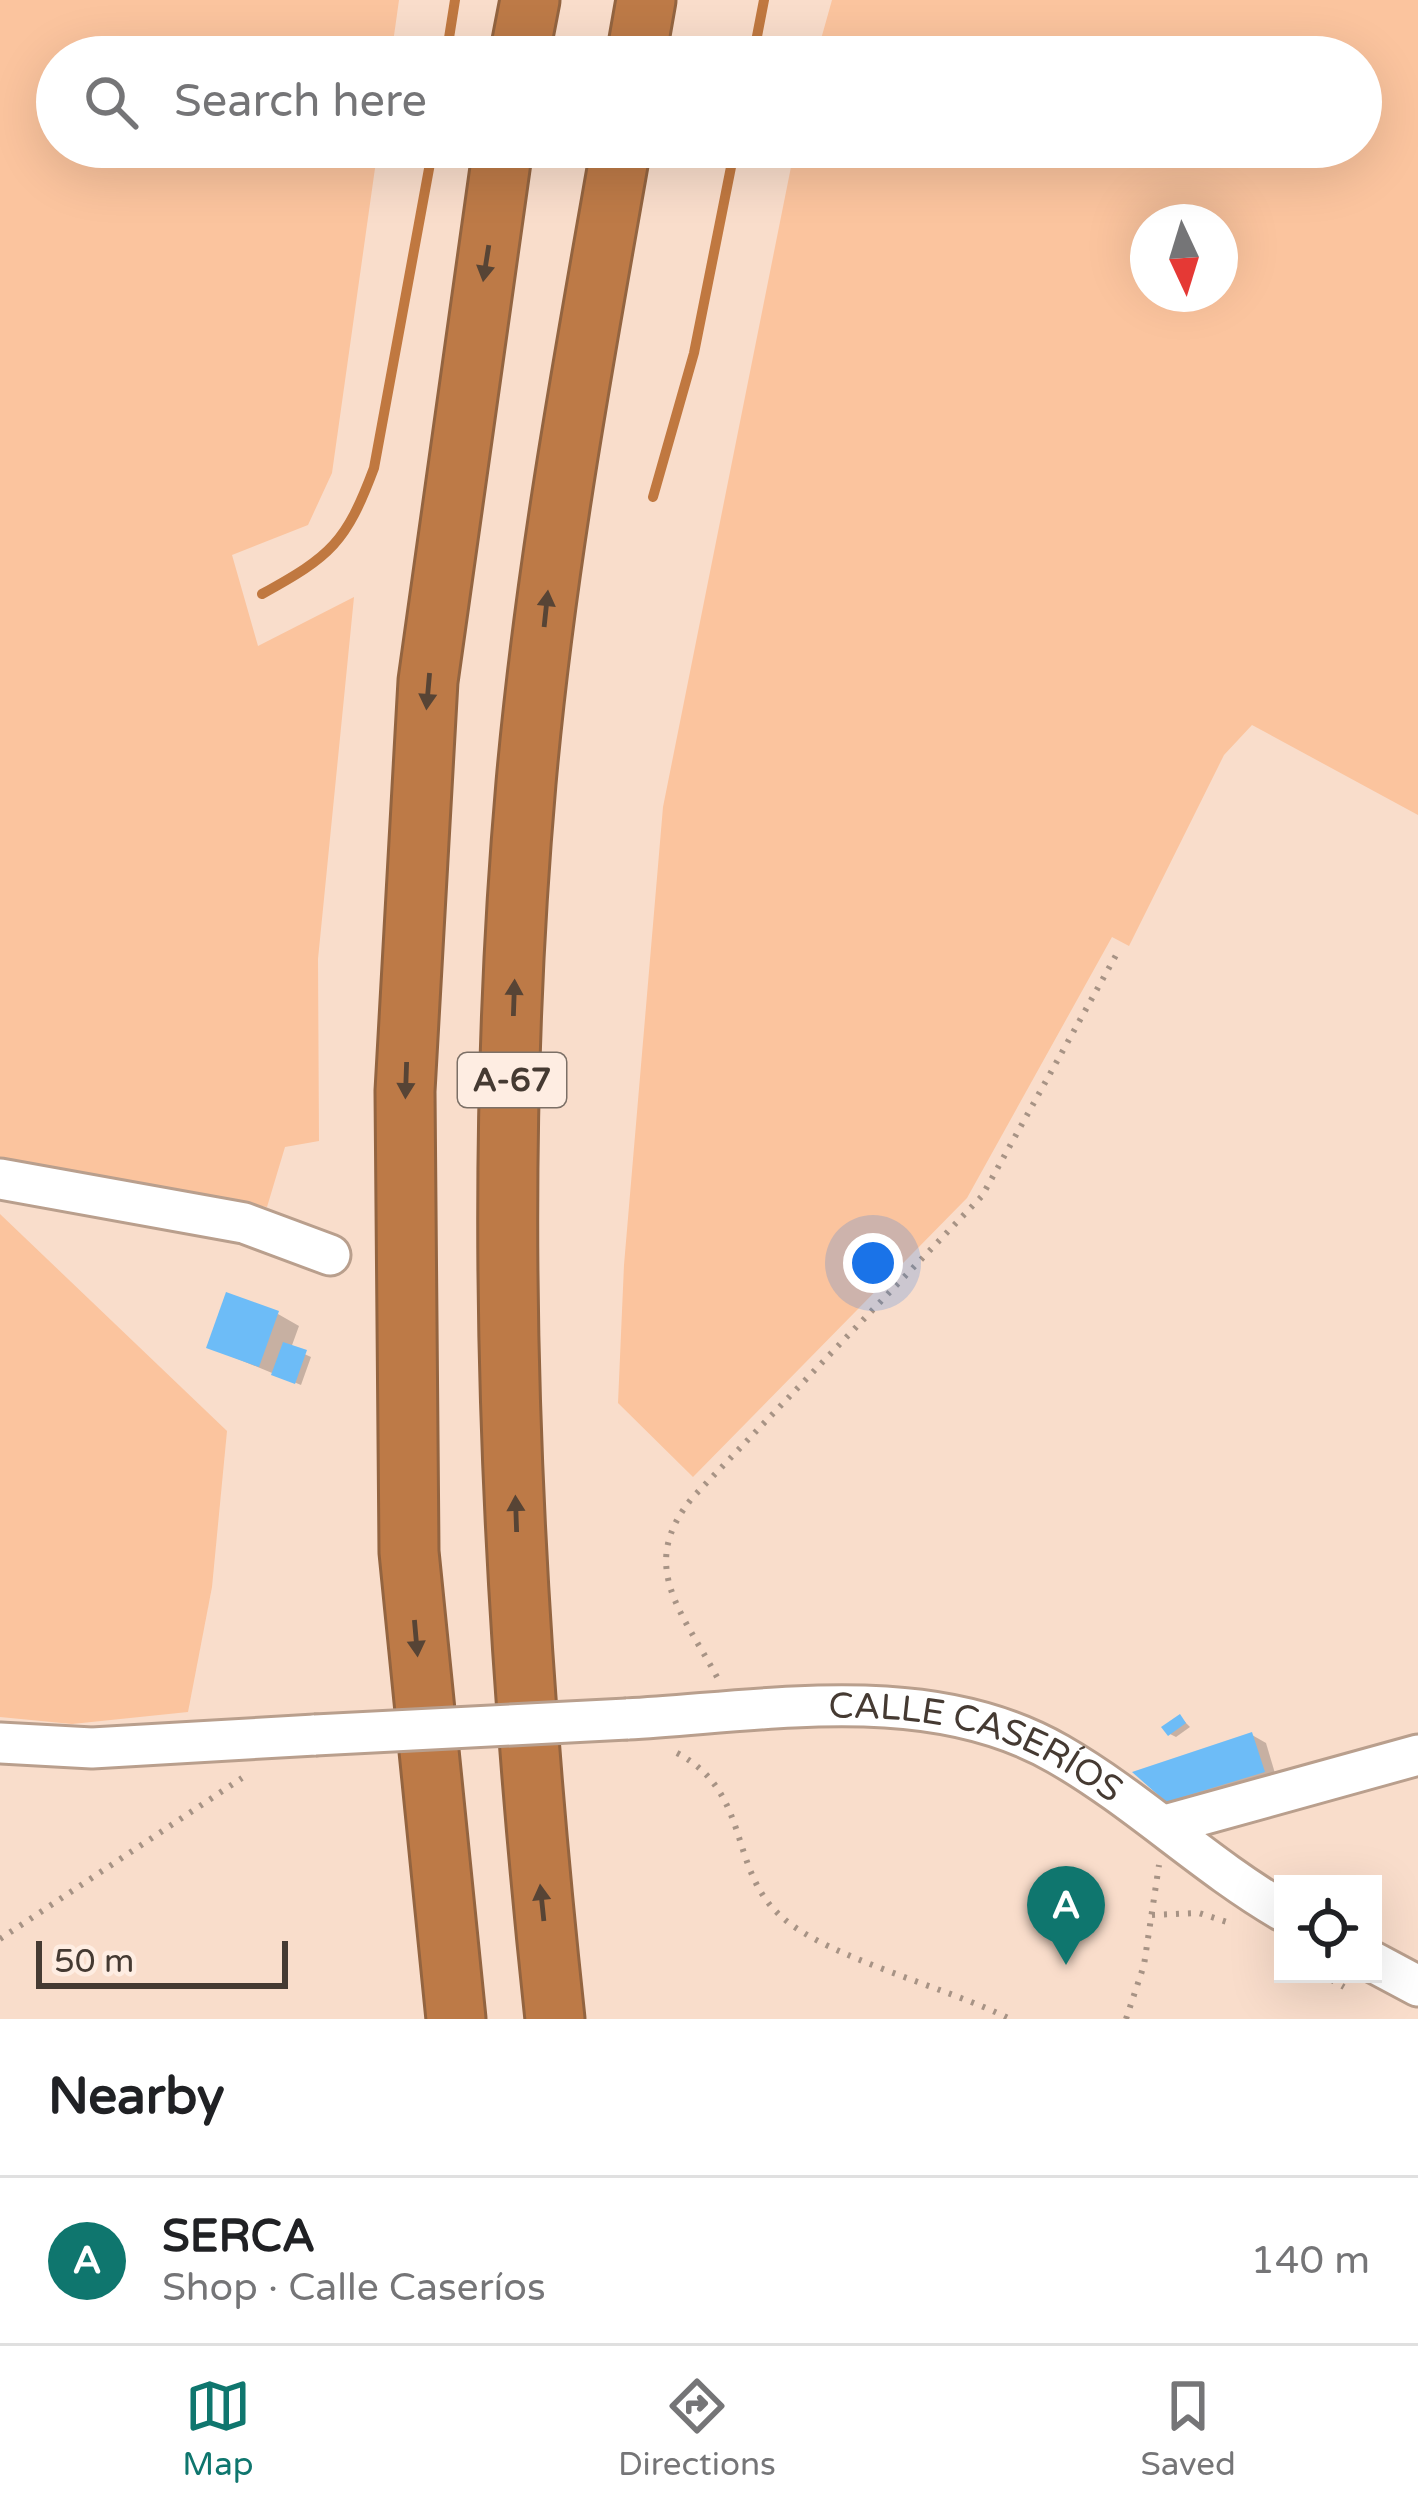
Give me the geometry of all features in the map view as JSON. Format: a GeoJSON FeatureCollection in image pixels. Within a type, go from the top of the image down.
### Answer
{"type":"FeatureCollection","features":[{"type":"Feature","properties":{"kind":"highway"},"geometry":{"type":"LineString","coordinates":[[523,36],[530,0]]}},
{"type":"Feature","properties":{"kind":"highway"},"geometry":{"type":"LineString","coordinates":[[640,36],[646,0]]}},
{"type":"Feature","properties":{"kind":"highway","name":"A-67"},"geometry":{"type":"LineString","coordinates":[[456,2019],[409,1552],[405,1091],[428,681],[500,168]]}},
{"type":"Feature","properties":{"kind":"highway","name":"A-67"},"geometry":{"type":"LineString","coordinates":[[555,2019],[534,1828],[518,1583],[511,1357],[514,1002],[526,783],[555,532],[617,168]]}},
{"type":"Feature","properties":{"kind":"street"},"geometry":{"type":"LineString","coordinates":[[0,1179],[244,1222],[330,1255]]}},
{"type":"Feature","properties":{"kind":"street","name":"CALLE CASERÍOS"},"geometry":{"type":"LineString","coordinates":[[0,1743],[92,1748],[902,1708],[967,1718],[1057,1754],[1165,1825],[1226,1876],[1274,1906]]}},
{"type":"Feature","properties":{"kind":"street"},"geometry":{"type":"LineString","coordinates":[[1165,1825],[1418,1755]]}},
{"type":"Feature","properties":{"kind":"street"},"geometry":{"type":"LineString","coordinates":[[1382,1967],[1418,1986]]}},
{"type":"Feature","properties":{"kind":"path"},"geometry":{"type":"LineString","coordinates":[[732,1713],[666,1580],[667,1537],[688,1503],[982,1196],[1120,948]]}},
{"type":"Feature","properties":{"kind":"path"},"geometry":{"type":"LineString","coordinates":[[674,1752],[693,1761],[724,1795],[757,1886],[783,1919],[821,1941],[961,1994],[1010,2019]]}},
{"type":"Feature","properties":{"kind":"path"},"geometry":{"type":"LineString","coordinates":[[0,1939],[247,1775]]}},
{"type":"Feature","properties":{"kind":"path"},"geometry":{"type":"LineString","coordinates":[[1126,2019],[1152,1916],[1165,1825]]}},
{"type":"Feature","properties":{"kind":"path"},"geometry":{"type":"LineString","coordinates":[[1152,1916],[1199,1913],[1237,1926]]}},
{"type":"Feature","properties":{"kind":"shaded area"},"geometry":{"type":"Polygon","coordinates":[[[0,0],[399,0],[394,36],[36,36],[36,168],[375,168],[332,473],[308,525],[232,555],[258,646],[354,597],[318,959],[319,1141],[285,1147],[267,1207],[0,1168],[0,0]]]}},
{"type":"Feature","properties":{"kind":"shaded area"},"geometry":{"type":"Polygon","coordinates":[[[832,0],[1418,0],[1418,815],[1252,725],[1224,755],[1129,946],[1112,937],[967,1198],[693,1477],[618,1403],[624,1265],[663,807],[791,168],[1382,168],[1382,36],[822,36],[832,0]]]}},
{"type":"Feature","properties":{"kind":"shaded area"},"geometry":{"type":"Polygon","coordinates":[[[0,1214],[227,1431],[212,1587],[188,1712],[72,1724],[0,1717],[0,1214]]]}},
{"type":"Feature","properties":{"kind":"building"},"geometry":{"type":"Polygon","coordinates":[[[226,1292],[279,1311],[259,1367],[206,1348],[226,1292]]]}},
{"type":"Feature","properties":{"kind":"building"},"geometry":{"type":"Polygon","coordinates":[[[283,1342],[307,1350],[295,1384],[271,1375],[283,1342]]]}},
{"type":"Feature","properties":{"kind":"building"},"geometry":{"type":"Polygon","coordinates":[[[1180,1714],[1186,1723],[1168,1736],[1161,1727],[1180,1714]]]}},
{"type":"Feature","properties":{"kind":"building"},"geometry":{"type":"Polygon","coordinates":[[[1252,1732],[1265,1772],[1166,1802],[1132,1772],[1252,1732]]]}},
{"type":"Feature","properties":{"kind":"waterway"},"geometry":{"type":"LineString","coordinates":[[449,36],[455,0]]}},
{"type":"Feature","properties":{"kind":"waterway"},"geometry":{"type":"LineString","coordinates":[[757,36],[764,0]]}},
{"type":"Feature","properties":{"kind":"waterway"},"geometry":{"type":"LineString","coordinates":[[262,594],[305,569],[333,545],[354,514],[374,468],[429,168]]}},
{"type":"Feature","properties":{"kind":"waterway"},"geometry":{"type":"LineString","coordinates":[[653,497],[694,353],[731,168]]}},
{"type":"Feature","properties":{"kind":"place","name":"SERCA"},"geometry":{"type":"Point","coordinates":[1066,1965]}}]}
